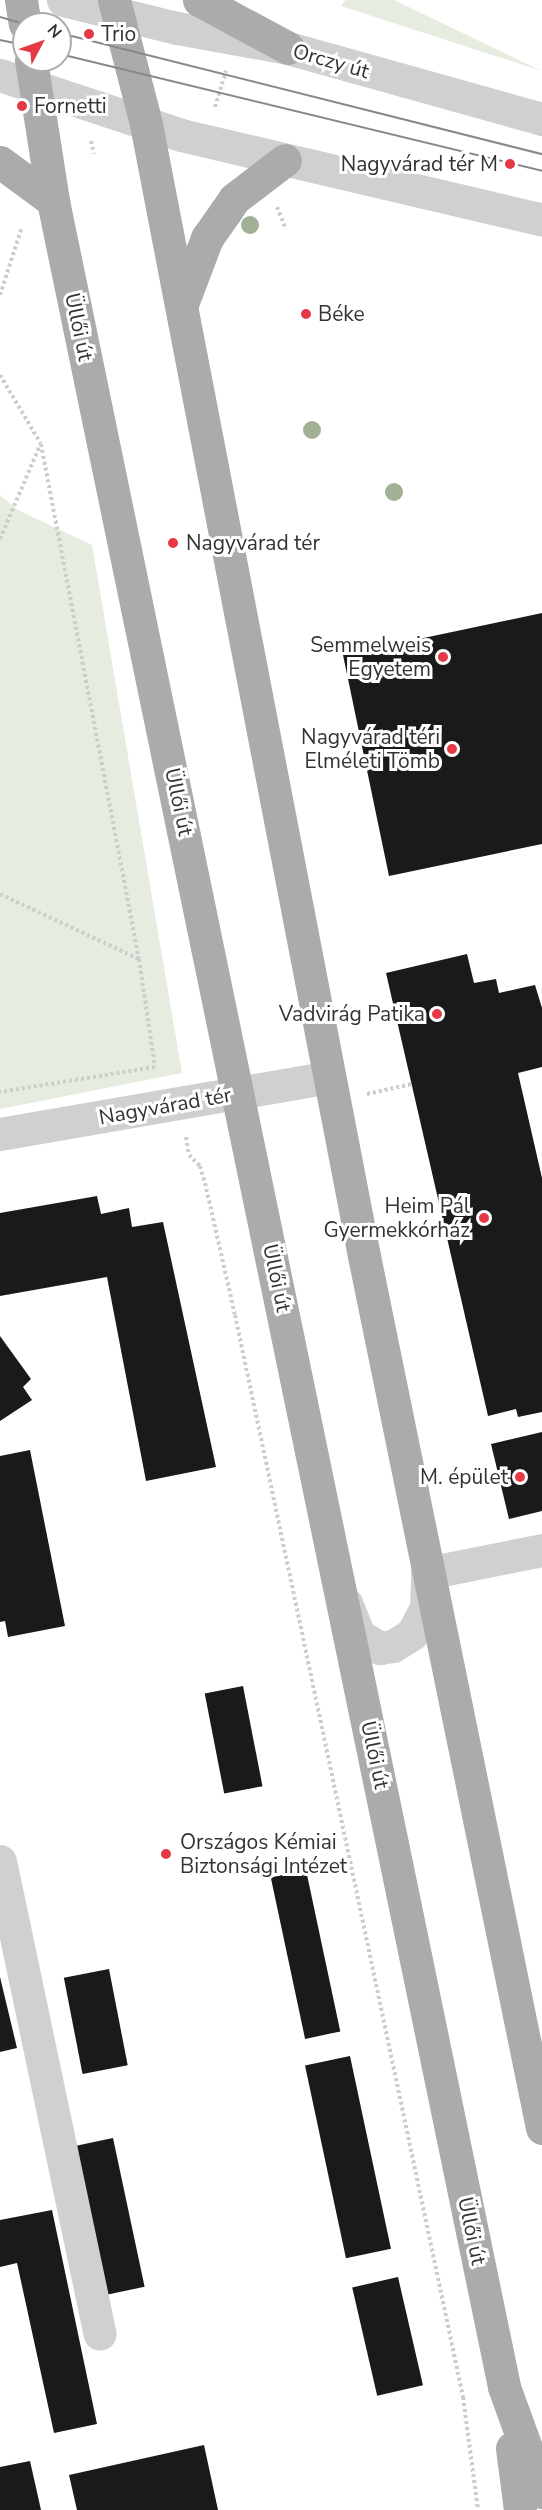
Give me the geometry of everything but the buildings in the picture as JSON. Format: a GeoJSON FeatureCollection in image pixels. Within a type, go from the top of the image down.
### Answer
{"type":"FeatureCollection","features":[{"type":"Feature","properties":{"kind":"main road"},"geometry":{"type":"LineString","coordinates":[[199,0],[288,48]]}},
{"type":"Feature","properties":{"kind":"main road"},"geometry":{"type":"LineString","coordinates":[[116,7],[146,124],[182,304],[329,1077],[427,1573],[536,2057],[542,2128]]}},
{"type":"Feature","properties":{"kind":"main road","name":"Üllői út"},"geometry":{"type":"LineString","coordinates":[[32,72],[53,201],[239,1093],[504,2386],[542,2492]]}},
{"type":"Feature","properties":{"kind":"main road"},"geometry":{"type":"LineString","coordinates":[[182,304],[207,238],[230,205],[285,160]]}},
{"type":"Feature","properties":{"kind":"main road"},"geometry":{"type":"LineString","coordinates":[[0,162],[53,201]]}},
{"type":"Feature","properties":{"kind":"main road"},"geometry":{"type":"LineString","coordinates":[[504,2386],[520,2510]]}},
{"type":"Feature","properties":{"kind":"street","name":"Orczy út"},"geometry":{"type":"LineString","coordinates":[[63,0],[116,7],[288,48],[542,119]]}},
{"type":"Feature","properties":{"kind":"street"},"geometry":{"type":"LineString","coordinates":[[0,75],[32,72],[146,124],[285,160],[542,220]]}},
{"type":"Feature","properties":{"kind":"street","name":"Nagyvárad tér"},"geometry":{"type":"LineString","coordinates":[[0,1134],[329,1077]]}},
{"type":"Feature","properties":{"kind":"street"},"geometry":{"type":"LineString","coordinates":[[342,1595],[359,1635],[380,1648],[393,1646],[412,1634],[426,1608],[427,1573],[542,1550]]}},
{"type":"Feature","properties":{"kind":"street"},"geometry":{"type":"LineString","coordinates":[[0,1861],[100,2334]]}},
{"type":"Feature","properties":{"kind":"path"},"geometry":{"type":"LineString","coordinates":[[275,201],[286,229]]}},
{"type":"Feature","properties":{"kind":"path"},"geometry":{"type":"LineString","coordinates":[[0,295],[6,270]]}},
{"type":"Feature","properties":{"kind":"path"},"geometry":{"type":"LineString","coordinates":[[0,375],[40,444],[139,959],[155,1067],[0,1092]]}},
{"type":"Feature","properties":{"kind":"path"},"geometry":{"type":"LineString","coordinates":[[0,538],[40,444]]}},
{"type":"Feature","properties":{"kind":"path"},"geometry":{"type":"LineString","coordinates":[[0,894],[139,959]]}},
{"type":"Feature","properties":{"kind":"path"},"geometry":{"type":"LineString","coordinates":[[358,1096],[412,1084]]}},
{"type":"Feature","properties":{"kind":"path"},"geometry":{"type":"LineString","coordinates":[[189,1155],[200,1167],[205,1183],[235,1315],[463,2397],[478,2510]]}},
{"type":"Feature","properties":{"kind":"shaded area"},"geometry":{"type":"Polygon","coordinates":[[[345,0],[394,0],[542,71],[341,6],[345,0]]]}},
{"type":"Feature","properties":{"kind":"shaded area"},"geometry":{"type":"Polygon","coordinates":[[[0,495],[18,510],[92,545],[182,1073],[0,1109],[0,495]]]}},
{"type":"Feature","properties":{"kind":"tram line"},"geometry":{"type":"LineString","coordinates":[[0,17],[12,20]]}},
{"type":"Feature","properties":{"kind":"tram line"},"geometry":{"type":"LineString","coordinates":[[72,36],[542,154]]}},
{"type":"Feature","properties":{"kind":"tram line"},"geometry":{"type":"LineString","coordinates":[[0,40],[12,42]]}},
{"type":"Feature","properties":{"kind":"tram line"},"geometry":{"type":"LineString","coordinates":[[72,57],[542,171]]}},
{"type":"Feature","properties":{"kind":"place","name":"Trio"},"geometry":{"type":"Point","coordinates":[89,34]}},
{"type":"Feature","properties":{"kind":"place","name":"Fornetti"},"geometry":{"type":"Point","coordinates":[22,106]}},
{"type":"Feature","properties":{"kind":"place","name":"Nagyvárad tér M"},"geometry":{"type":"Point","coordinates":[510,164]}},
{"type":"Feature","properties":{"kind":"place","name":"Béke"},"geometry":{"type":"Point","coordinates":[306,314]}},
{"type":"Feature","properties":{"kind":"place","name":"Nagyvárad tér"},"geometry":{"type":"Point","coordinates":[173,543]}},
{"type":"Feature","properties":{"kind":"place","name":"Semmelweis Egyetem"},"geometry":{"type":"Point","coordinates":[443,657]}},
{"type":"Feature","properties":{"kind":"place","name":"Nagyvárad téri Elméleti Tömb"},"geometry":{"type":"Point","coordinates":[452,749]}},
{"type":"Feature","properties":{"kind":"place","name":"Vadvirág Patika"},"geometry":{"type":"Point","coordinates":[437,1014]}},
{"type":"Feature","properties":{"kind":"place","name":"Heim Pál Gyermekkórház"},"geometry":{"type":"Point","coordinates":[484,1218]}},
{"type":"Feature","properties":{"kind":"place","name":"M. épület"},"geometry":{"type":"Point","coordinates":[520,1477]}},
{"type":"Feature","properties":{"kind":"place","name":"Országos Kémiai Biztonsági Intézet"},"geometry":{"type":"Point","coordinates":[166,1854]}}]}
